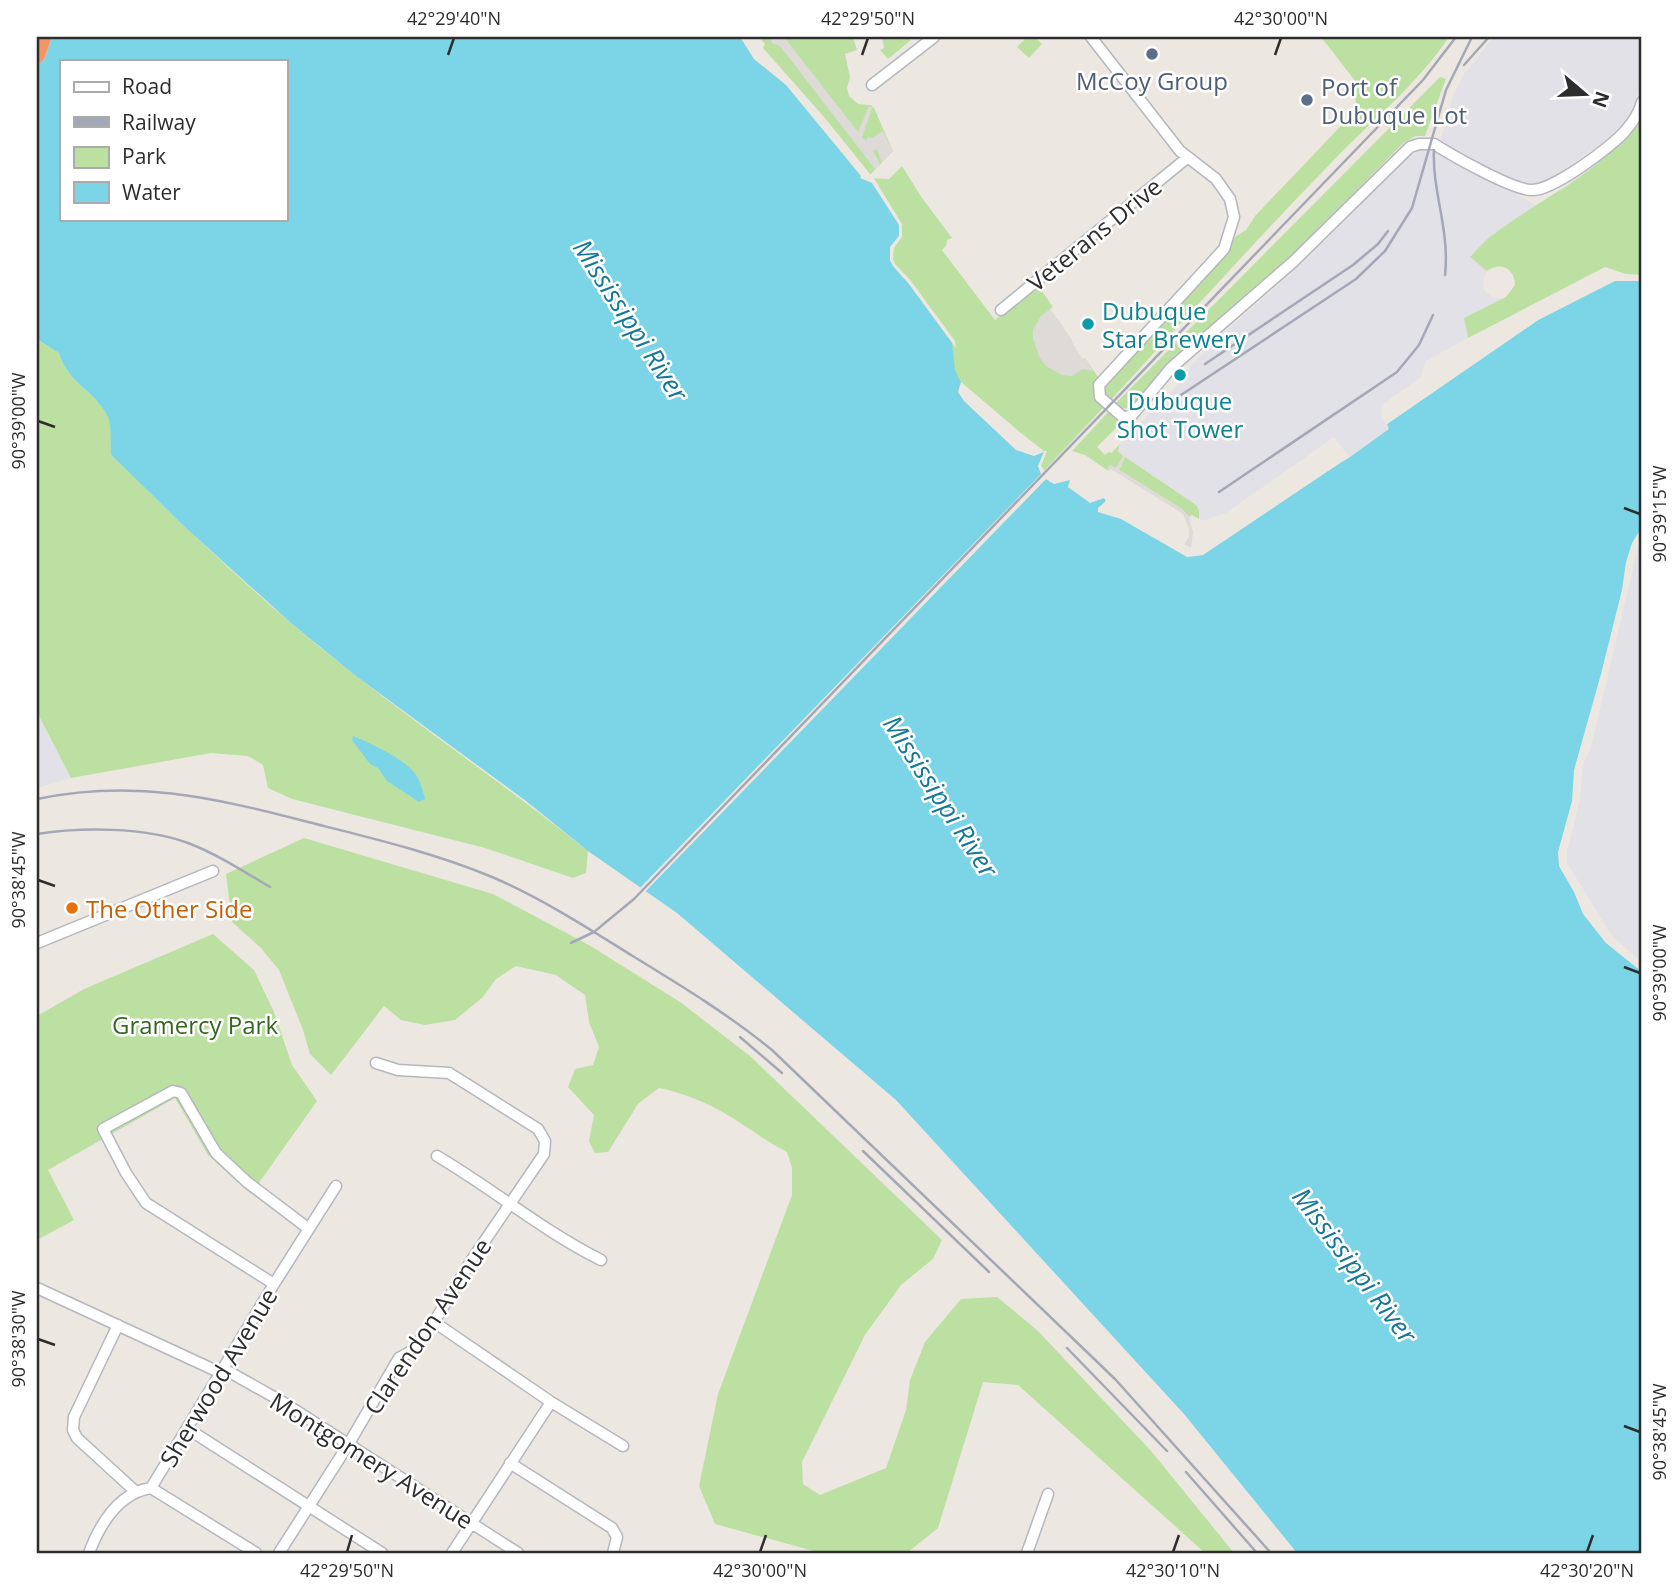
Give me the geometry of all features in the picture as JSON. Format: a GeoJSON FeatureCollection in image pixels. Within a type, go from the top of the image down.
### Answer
{"type":"FeatureCollection","features":[{"type":"Feature","properties":{"kind":"highway"},"geometry":{"type":"LineString","coordinates":[[37,55],[43,37]]}},
{"type":"Feature","properties":{"kind":"street"},"geometry":{"type":"LineString","coordinates":[[872,85],[934,37]]}},
{"type":"Feature","properties":{"kind":"street"},"geometry":{"type":"LineString","coordinates":[[1091,37],[1186,158],[1216,179],[1230,199],[1234,217],[1224,249],[1101,381],[1098,389],[1102,400],[1120,417],[1132,415],[1171,368],[1293,262],[1410,147],[1434,144],[1517,187],[1535,191],[1558,181],[1611,145],[1635,119],[1642,102]]}},
{"type":"Feature","properties":{"kind":"street","name":"Veterans Drive"},"geometry":{"type":"LineString","coordinates":[[1001,310],[1186,158]]}},
{"type":"Feature","properties":{"kind":"street"},"geometry":{"type":"LineString","coordinates":[[37,943],[213,871]]}},
{"type":"Feature","properties":{"kind":"street","name":"Clarendon Avenue"},"geometry":{"type":"LineString","coordinates":[[279,1553],[348,1445],[399,1358],[410,1352],[435,1322],[471,1261],[536,1170],[544,1154],[545,1141],[534,1126],[449,1073],[398,1070],[376,1063]]}},
{"type":"Feature","properties":{"kind":"street"},"geometry":{"type":"LineString","coordinates":[[274,1284],[146,1203],[126,1173],[103,1129],[173,1091],[181,1093],[216,1153],[247,1182],[309,1229]]}},
{"type":"Feature","properties":{"kind":"street"},"geometry":{"type":"LineString","coordinates":[[437,1156],[471,1176],[551,1233],[601,1260]]}},
{"type":"Feature","properties":{"kind":"street","name":"Sherwood Avenue"},"geometry":{"type":"LineString","coordinates":[[89,1553],[104,1519],[136,1492],[151,1488],[336,1186]]}},
{"type":"Feature","properties":{"kind":"street","name":"Montgomery Avenue"},"geometry":{"type":"LineString","coordinates":[[37,1288],[222,1371],[281,1401],[518,1553]]}},
{"type":"Feature","properties":{"kind":"street"},"geometry":{"type":"LineString","coordinates":[[435,1322],[551,1402],[623,1446]]}},
{"type":"Feature","properties":{"kind":"street"},"geometry":{"type":"LineString","coordinates":[[118,1325],[74,1417],[73,1430],[81,1442],[136,1492]]}},
{"type":"Feature","properties":{"kind":"street"},"geometry":{"type":"LineString","coordinates":[[452,1553],[551,1402]]}},
{"type":"Feature","properties":{"kind":"street"},"geometry":{"type":"LineString","coordinates":[[188,1429],[382,1553]]}},
{"type":"Feature","properties":{"kind":"street"},"geometry":{"type":"LineString","coordinates":[[510,1463],[616,1532],[617,1542],[613,1553]]}},
{"type":"Feature","properties":{"kind":"street"},"geometry":{"type":"LineString","coordinates":[[151,1488],[256,1553]]}},
{"type":"Feature","properties":{"kind":"street"},"geometry":{"type":"LineString","coordinates":[[1027,1553],[1048,1494]]}},
{"type":"Feature","properties":{"kind":"shaded area"},"geometry":{"type":"Polygon","coordinates":[[[770,37],[784,37],[858,132],[869,106],[874,108],[862,137],[866,141],[868,137],[872,138],[883,131],[893,151],[882,162],[877,149],[873,151],[880,164],[875,169],[780,46],[772,43],[770,37]]]}},
{"type":"Feature","properties":{"kind":"shaded area"},"geometry":{"type":"Polygon","coordinates":[[[1494,37],[1639,37],[1642,80],[1635,103],[1620,129],[1541,185],[1528,187],[1494,172],[1440,142],[1454,94],[1464,74],[1494,37]]]}},
{"type":"Feature","properties":{"kind":"shaded area"},"geometry":{"type":"Polygon","coordinates":[[[1425,148],[1536,205],[1492,235],[1470,257],[1487,271],[1483,280],[1484,290],[1492,297],[1502,299],[1464,318],[1468,338],[1426,361],[1420,378],[1382,405],[1381,417],[1390,429],[1349,457],[1334,437],[1226,513],[1202,521],[1199,519],[1196,505],[1119,454],[1120,444],[1218,338],[1300,265],[1407,158],[1425,148]]]}},
{"type":"Feature","properties":{"kind":"shaded area"},"geometry":{"type":"Polygon","coordinates":[[[1050,309],[1082,359],[1085,358],[1093,371],[1083,369],[1072,376],[1062,375],[1046,366],[1040,358],[1033,339],[1033,330],[1041,316],[1050,309]]]}},
{"type":"Feature","properties":{"kind":"shaded area"},"geometry":{"type":"Polygon","coordinates":[[[1123,456],[1125,457],[1119,470],[1182,509],[1189,517],[1193,532],[1191,548],[1188,549],[1184,545],[1189,537],[1189,529],[1183,514],[1111,469],[1107,470],[1110,465],[1116,468],[1123,456]]]}},
{"type":"Feature","properties":{"kind":"shaded area"},"geometry":{"type":"Polygon","coordinates":[[[1642,532],[1642,967],[1609,939],[1567,874],[1564,851],[1576,783],[1642,532]]]}},
{"type":"Feature","properties":{"kind":"shaded area"},"geometry":{"type":"Polygon","coordinates":[[[37,712],[71,778],[37,788],[37,712]]]}},
{"type":"Feature","properties":{"kind":"green space"},"geometry":{"type":"Polygon","coordinates":[[[755,37],[853,37],[857,50],[845,54],[850,77],[847,88],[849,96],[858,104],[871,105],[874,108],[893,151],[867,178],[889,179],[902,166],[952,238],[947,240],[942,250],[995,320],[1039,287],[1053,307],[1050,309],[1082,359],[1085,358],[1098,377],[1093,389],[1097,400],[1104,407],[1041,474],[1032,445],[948,371],[758,47],[755,37]]]}},
{"type":"Feature","properties":{"kind":"green space"},"geometry":{"type":"Polygon","coordinates":[[[878,37],[908,37],[911,40],[888,59],[880,50],[884,48],[882,38],[878,37]]]}},
{"type":"Feature","properties":{"kind":"green space"},"geometry":{"type":"Polygon","coordinates":[[[1027,37],[1035,37],[1042,44],[1029,58],[1017,47],[1027,37]]]}},
{"type":"Feature","properties":{"kind":"green space"},"geometry":{"type":"Polygon","coordinates":[[[1321,37],[1449,37],[1408,87],[1276,221],[1110,401],[1104,397],[1106,384],[1228,253],[1235,237],[1246,230],[1255,216],[1357,109],[1354,91],[1359,86],[1321,37]]]}},
{"type":"Feature","properties":{"kind":"green space"},"geometry":{"type":"Polygon","coordinates":[[[1440,77],[1446,79],[1425,136],[1416,136],[1403,143],[1298,251],[1172,360],[1133,404],[1124,408],[1115,404],[1440,77]]]}},
{"type":"Feature","properties":{"kind":"green space"},"geometry":{"type":"Polygon","coordinates":[[[1642,115],[1642,275],[1626,274],[1605,267],[1468,338],[1464,318],[1506,297],[1515,285],[1510,270],[1497,267],[1487,271],[1470,257],[1491,236],[1513,220],[1594,167],[1628,134],[1642,115]]]}},
{"type":"Feature","properties":{"kind":"green space"},"geometry":{"type":"Polygon","coordinates":[[[37,339],[59,353],[68,372],[96,400],[108,417],[111,455],[200,542],[329,655],[588,851],[586,873],[573,878],[485,848],[292,799],[268,788],[263,765],[248,756],[211,753],[71,778],[37,712],[37,339]]]}},
{"type":"Feature","properties":{"kind":"green space"},"geometry":{"type":"Polygon","coordinates":[[[1109,411],[1120,424],[1097,447],[1105,455],[1120,444],[1118,451],[1123,456],[1116,469],[1110,465],[1107,470],[1085,455],[1072,451],[1109,411]]]}},
{"type":"Feature","properties":{"kind":"green space"},"geometry":{"type":"Polygon","coordinates":[[[1125,457],[1196,505],[1199,519],[1192,515],[1189,517],[1182,509],[1119,470],[1125,457]]]}},
{"type":"Feature","properties":{"kind":"green space"},"geometry":{"type":"Polygon","coordinates":[[[304,838],[493,894],[589,945],[680,1002],[750,1056],[942,1240],[933,1259],[901,1285],[865,1335],[802,1462],[803,1484],[820,1495],[886,1468],[906,1410],[910,1380],[925,1342],[961,1299],[997,1297],[1037,1330],[1152,1452],[1234,1553],[1205,1553],[1018,1385],[983,1382],[938,1528],[907,1553],[821,1553],[715,1524],[699,1486],[718,1394],[792,1195],[792,1168],[787,1152],[714,1107],[659,1088],[638,1104],[608,1152],[595,1153],[589,1141],[594,1115],[568,1087],[575,1069],[593,1065],[599,1047],[589,1022],[585,995],[556,975],[516,966],[496,979],[483,997],[455,1020],[425,1025],[401,1020],[384,1006],[331,1075],[310,1054],[279,970],[261,948],[232,922],[226,874],[304,838]]]}},
{"type":"Feature","properties":{"kind":"green space","name":"Gramercy Park"},"geometry":{"type":"Polygon","coordinates":[[[213,934],[254,970],[274,1012],[292,1065],[317,1101],[251,1194],[208,1155],[175,1098],[48,1170],[74,1220],[37,1240],[37,1016],[84,989],[213,934]]]}},
{"type":"Feature","properties":{"kind":"water","name":"Mississippi River"},"geometry":{"type":"Polygon","coordinates":[[[37,37],[755,37],[758,47],[872,182],[896,218],[899,236],[890,247],[893,266],[952,343],[955,370],[962,384],[998,418],[1044,451],[1038,466],[1050,482],[1070,479],[1098,500],[1104,497],[1106,501],[1103,504],[1193,552],[1350,457],[1389,429],[1387,424],[1538,320],[1615,280],[1642,281],[1642,532],[1579,763],[1563,864],[1609,939],[1642,967],[1642,1553],[1297,1553],[1184,1414],[896,1100],[677,913],[588,851],[526,801],[356,676],[292,624],[187,529],[111,455],[108,417],[96,400],[68,372],[59,353],[37,339],[37,37]]]}},
{"type":"Feature","properties":{"kind":"water"},"geometry":{"type":"Polygon","coordinates":[[[353,736],[407,765],[418,778],[425,799],[419,802],[387,781],[378,768],[370,764],[352,740],[353,736]]]}},
{"type":"Feature","properties":{"kind":"pier"},"geometry":{"type":"Polygon","coordinates":[[[740,37],[759,37],[765,44],[763,48],[875,180],[902,224],[902,237],[894,248],[895,264],[911,281],[955,341],[956,348],[893,266],[890,247],[899,236],[899,225],[872,183],[860,178],[786,85],[754,59],[740,37]]]}},
{"type":"Feature","properties":{"kind":"pier"},"geometry":{"type":"Polygon","coordinates":[[[1614,277],[1642,278],[1642,281],[1615,281],[1538,320],[1387,424],[1384,421],[1536,317],[1614,277]]]}},
{"type":"Feature","properties":{"kind":"pier"},"geometry":{"type":"Polygon","coordinates":[[[961,382],[1021,433],[1047,451],[1041,466],[1052,480],[1075,473],[1094,486],[1099,496],[1106,495],[1108,504],[1193,549],[1204,545],[1343,449],[1349,457],[1203,555],[1187,557],[1121,519],[1098,512],[1098,508],[1106,501],[1104,498],[1090,503],[1068,487],[1070,480],[1054,484],[1046,479],[643,894],[638,890],[1041,474],[1038,466],[1044,452],[1034,456],[1016,450],[964,401],[958,392],[961,382]]]}},
{"type":"Feature","properties":{"kind":"pier"},"geometry":{"type":"Polygon","coordinates":[[[1642,527],[1642,539],[1591,747],[1583,764],[1580,799],[1567,852],[1567,863],[1612,936],[1642,963],[1642,972],[1606,943],[1583,914],[1559,866],[1558,852],[1572,801],[1574,770],[1622,590],[1626,562],[1632,543],[1642,527]]]}},
{"type":"Feature","properties":{"kind":"railway"},"geometry":{"type":"LineString","coordinates":[[571,943],[594,932],[634,899],[1423,80],[1456,37]]}},
{"type":"Feature","properties":{"kind":"railway"},"geometry":{"type":"LineString","coordinates":[[1172,401],[1356,279],[1385,251],[1412,208],[1446,90],[1472,37]]}},
{"type":"Feature","properties":{"kind":"railway"},"geometry":{"type":"LineString","coordinates":[[1464,65],[1489,37]]}},
{"type":"Feature","properties":{"kind":"railway"},"geometry":{"type":"LineString","coordinates":[[1434,150],[1445,242],[1445,275]]}},
{"type":"Feature","properties":{"kind":"railway"},"geometry":{"type":"LineString","coordinates":[[1205,364],[1353,265],[1378,244],[1388,231]]}},
{"type":"Feature","properties":{"kind":"railway"},"geometry":{"type":"LineString","coordinates":[[1219,492],[1397,372],[1419,345],[1433,315]]}},
{"type":"Feature","properties":{"kind":"railway"},"geometry":{"type":"LineString","coordinates":[[37,799],[72,793],[139,791],[204,798],[270,812],[446,860],[492,877],[563,913],[703,1000],[772,1050],[1115,1379],[1271,1553]]}},
{"type":"Feature","properties":{"kind":"railway"},"geometry":{"type":"LineString","coordinates":[[37,834],[73,830],[113,830],[171,838],[209,852],[270,887]]}},
{"type":"Feature","properties":{"kind":"railway"},"geometry":{"type":"LineString","coordinates":[[740,1037],[782,1073]]}},
{"type":"Feature","properties":{"kind":"railway"},"geometry":{"type":"LineString","coordinates":[[863,1151],[989,1272]]}},
{"type":"Feature","properties":{"kind":"railway"},"geometry":{"type":"LineString","coordinates":[[1067,1348],[1167,1451]]}},
{"type":"Feature","properties":{"kind":"railway"},"geometry":{"type":"LineString","coordinates":[[1186,1472],[1257,1553]]}},
{"type":"Feature","properties":{"kind":"place","name":"McCoy Group"},"geometry":{"type":"Point","coordinates":[1152,54]}},
{"type":"Feature","properties":{"kind":"place","name":"Port of Dubuque Lot"},"geometry":{"type":"Point","coordinates":[1307,100]}},
{"type":"Feature","properties":{"kind":"place","name":"Dubuque Star Brewery"},"geometry":{"type":"Point","coordinates":[1088,324]}},
{"type":"Feature","properties":{"kind":"place","name":"Dubuque Shot Tower"},"geometry":{"type":"Point","coordinates":[1180,375]}},
{"type":"Feature","properties":{"kind":"place","name":"The Other Side"},"geometry":{"type":"Point","coordinates":[72,908]}}]}
